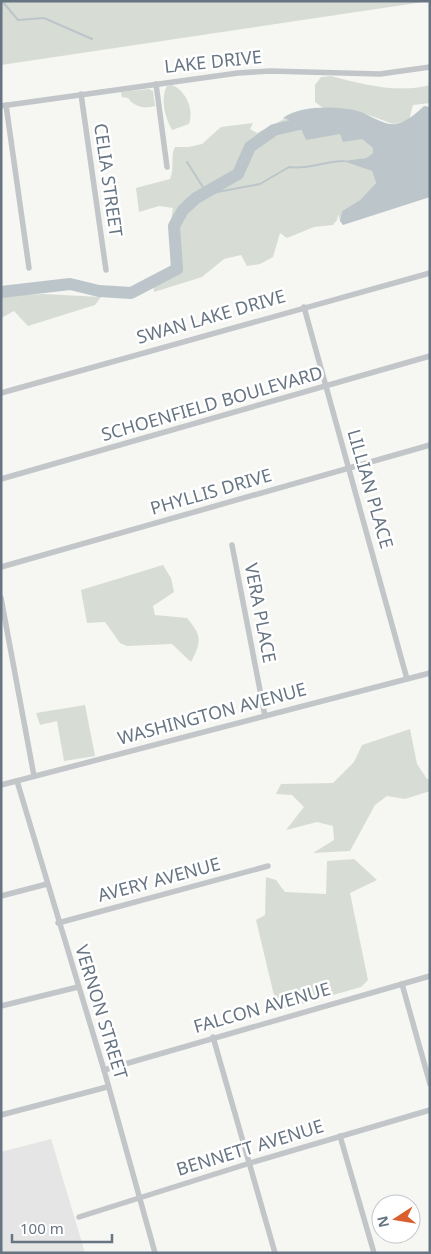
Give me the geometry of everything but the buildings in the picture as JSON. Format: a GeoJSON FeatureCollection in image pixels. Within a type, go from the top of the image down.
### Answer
{"type":"FeatureCollection","features":[{"type":"Feature","properties":{"kind":"street","name":"LAKE DRIVE"},"geometry":{"type":"LineString","coordinates":[[4,105],[156,84],[270,71],[380,74],[430,67]]}},
{"type":"Feature","properties":{"kind":"street"},"geometry":{"type":"LineString","coordinates":[[156,84],[167,167]]}},
{"type":"Feature","properties":{"kind":"street","name":"CELIA STREET"},"geometry":{"type":"LineString","coordinates":[[81,94],[106,270]]}},
{"type":"Feature","properties":{"kind":"street"},"geometry":{"type":"LineString","coordinates":[[4,105],[28,268]]}},
{"type":"Feature","properties":{"kind":"street","name":"SWAN LAKE DRIVE"},"geometry":{"type":"LineString","coordinates":[[1,393],[430,273]]}},
{"type":"Feature","properties":{"kind":"street","name":"LILLIAN PLACE"},"geometry":{"type":"LineString","coordinates":[[304,307],[407,679]]}},
{"type":"Feature","properties":{"kind":"street","name":"SCHOENFIELD BOULEVARD"},"geometry":{"type":"LineString","coordinates":[[1,479],[430,356]]}},
{"type":"Feature","properties":{"kind":"street","name":"PHYLLIS DRIVE"},"geometry":{"type":"LineString","coordinates":[[1,567],[430,445]]}},
{"type":"Feature","properties":{"kind":"street","name":"VERA PLACE"},"geometry":{"type":"LineString","coordinates":[[232,545],[265,716]]}},
{"type":"Feature","properties":{"kind":"street"},"geometry":{"type":"LineString","coordinates":[[1,598],[34,776]]}},
{"type":"Feature","properties":{"kind":"street","name":"WASHINGTON AVENUE"},"geometry":{"type":"LineString","coordinates":[[1,785],[430,673]]}},
{"type":"Feature","properties":{"kind":"street","name":"VERNON STREET"},"geometry":{"type":"LineString","coordinates":[[17,781],[46,884],[104,1070],[155,1253]]}},
{"type":"Feature","properties":{"kind":"street","name":"AVERY AVENUE"},"geometry":{"type":"LineString","coordinates":[[58,923],[268,866]]}},
{"type":"Feature","properties":{"kind":"street"},"geometry":{"type":"LineString","coordinates":[[1,896],[46,884]]}},
{"type":"Feature","properties":{"kind":"street","name":"FALCON AVENUE"},"geometry":{"type":"LineString","coordinates":[[104,1070],[213,1037],[430,976]]}},
{"type":"Feature","properties":{"kind":"street"},"geometry":{"type":"LineString","coordinates":[[402,984],[430,1084]]}},
{"type":"Feature","properties":{"kind":"street"},"geometry":{"type":"LineString","coordinates":[[1,1006],[78,986]]}},
{"type":"Feature","properties":{"kind":"street"},"geometry":{"type":"LineString","coordinates":[[213,1037],[275,1253]]}},
{"type":"Feature","properties":{"kind":"street"},"geometry":{"type":"LineString","coordinates":[[1,1115],[107,1086]]}},
{"type":"Feature","properties":{"kind":"street","name":"BENNETT AVENUE"},"geometry":{"type":"LineString","coordinates":[[79,1217],[250,1163],[430,1110]]}},
{"type":"Feature","properties":{"kind":"street"},"geometry":{"type":"LineString","coordinates":[[340,1136],[374,1253]]}},
{"type":"Feature","properties":{"kind":"shaded area"},"geometry":{"type":"Polygon","coordinates":[[[1,1],[430,1],[1,65],[1,1]]]}},
{"type":"Feature","properties":{"kind":"shaded area"},"geometry":{"type":"Polygon","coordinates":[[[331,76],[380,87],[405,89],[430,85],[430,103],[413,105],[409,120],[393,124],[358,111],[323,108],[315,102],[315,85],[321,77],[331,76]]]}},
{"type":"Feature","properties":{"kind":"shaded area"},"geometry":{"type":"Polygon","coordinates":[[[172,85],[188,101],[190,118],[189,124],[172,130],[165,114],[164,97],[167,86],[172,85]]]}},
{"type":"Feature","properties":{"kind":"shaded area"},"geometry":{"type":"Polygon","coordinates":[[[149,89],[153,91],[155,106],[144,107],[137,105],[128,98],[122,97],[121,92],[149,89]]]}},
{"type":"Feature","properties":{"kind":"shaded area"},"geometry":{"type":"Polygon","coordinates":[[[424,106],[430,107],[430,197],[343,225],[340,221],[342,211],[360,200],[376,183],[372,171],[343,161],[366,158],[373,153],[373,148],[362,139],[343,142],[340,134],[306,140],[299,124],[283,118],[309,109],[340,108],[358,111],[386,123],[395,124],[407,120],[424,106]]]}},
{"type":"Feature","properties":{"kind":"shaded area"},"geometry":{"type":"Polygon","coordinates":[[[284,119],[362,138],[374,148],[373,153],[366,158],[345,161],[372,171],[376,183],[360,200],[342,211],[340,221],[338,214],[337,220],[333,225],[314,227],[287,238],[280,233],[273,257],[260,264],[247,266],[241,255],[224,259],[202,277],[154,292],[153,282],[171,273],[174,266],[169,233],[173,208],[159,206],[139,212],[136,188],[170,179],[175,147],[189,147],[202,144],[221,127],[253,123],[250,129],[257,133],[284,119]]]}},
{"type":"Feature","properties":{"kind":"shaded area"},"geometry":{"type":"Polygon","coordinates":[[[44,294],[101,297],[95,305],[28,326],[14,311],[1,318],[1,296],[44,294]]]}},
{"type":"Feature","properties":{"kind":"shaded area"},"geometry":{"type":"Polygon","coordinates":[[[163,565],[171,578],[174,592],[153,606],[155,615],[187,618],[192,624],[198,634],[199,644],[191,662],[172,644],[127,646],[120,643],[105,622],[87,623],[81,590],[163,565]]]}},
{"type":"Feature","properties":{"kind":"shaded area"},"geometry":{"type":"Polygon","coordinates":[[[85,705],[95,756],[64,761],[57,721],[40,725],[36,713],[85,705]]]}},
{"type":"Feature","properties":{"kind":"shaded area"},"geometry":{"type":"Polygon","coordinates":[[[410,729],[417,764],[427,779],[430,779],[430,791],[405,799],[387,796],[375,805],[350,851],[313,853],[334,840],[333,826],[317,822],[286,830],[304,807],[292,795],[276,794],[281,784],[333,783],[354,762],[362,745],[410,729]]]}},
{"type":"Feature","properties":{"kind":"shaded area"},"geometry":{"type":"Polygon","coordinates":[[[354,859],[377,880],[350,893],[368,980],[361,987],[288,1008],[277,1008],[256,920],[265,915],[266,877],[276,880],[285,892],[326,894],[327,861],[354,859]]]}},
{"type":"Feature","properties":{"kind":"shaded area"},"geometry":{"type":"Polygon","coordinates":[[[51,1139],[85,1253],[1,1253],[1,1152],[51,1139]]]}},
{"type":"Feature","properties":{"kind":"waterway"},"geometry":{"type":"LineString","coordinates":[[2,1],[18,20],[44,18],[92,39]]}},
{"type":"Feature","properties":{"kind":"waterway"},"geometry":{"type":"LineString","coordinates":[[1,292],[70,284],[99,291],[131,293],[177,269],[174,226],[183,210],[196,198],[238,174],[250,147],[274,130],[299,124],[316,123]]}},
{"type":"Feature","properties":{"kind":"waterway"},"geometry":{"type":"LineString","coordinates":[[187,162],[206,192],[212,193],[260,184],[289,167],[296,168],[344,161]]}}]}
